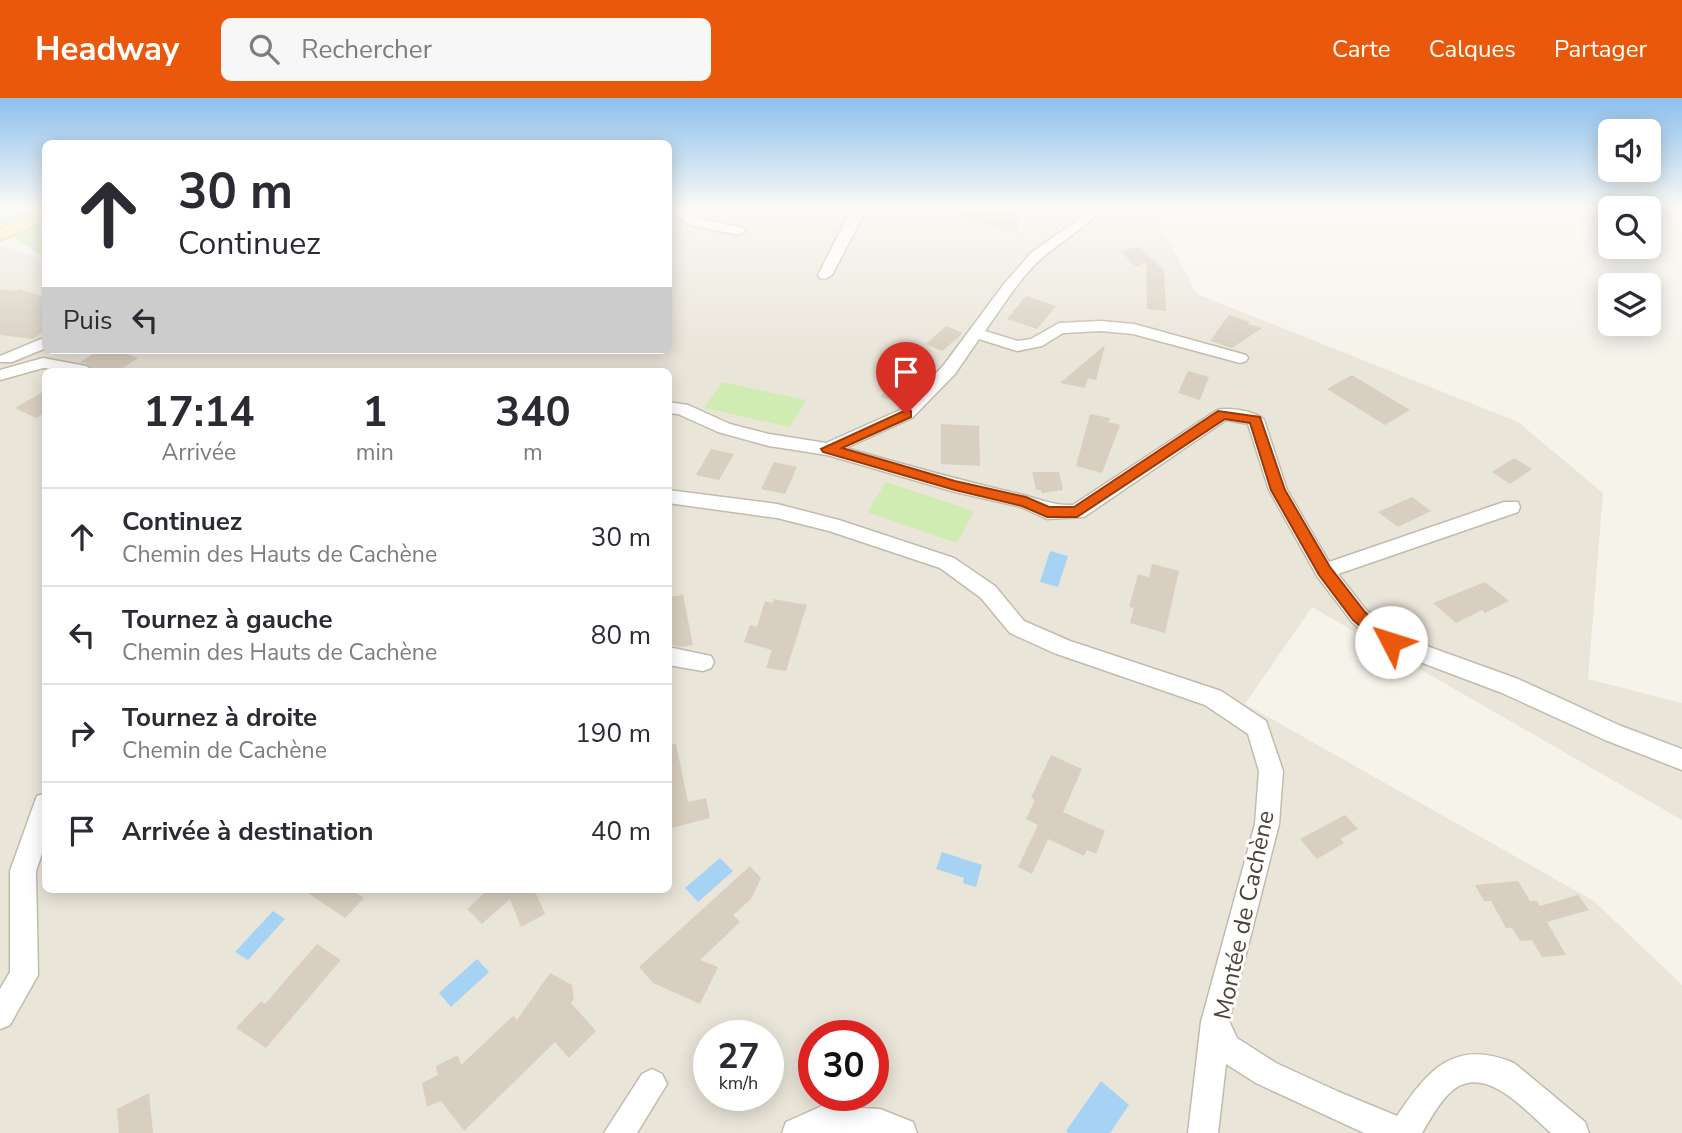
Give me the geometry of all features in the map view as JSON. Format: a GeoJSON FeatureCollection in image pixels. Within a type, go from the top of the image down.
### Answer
{"type":"FeatureCollection","features":[{"type":"Feature","properties":{"kind":"street"},"geometry":{"type":"LineString","coordinates":[[825,275],[835,256]]}},
{"type":"Feature","properties":{"kind":"street"},"geometry":{"type":"LineString","coordinates":[[828,449],[906,414],[949,370],[1009,287],[1036,256]]}},
{"type":"Feature","properties":{"kind":"street"},"geometry":{"type":"LineString","coordinates":[[976,333],[1017,346],[1037,344],[1059,328],[1101,326],[1134,329],[1241,358]]}},
{"type":"Feature","properties":{"kind":"street"},"geometry":{"type":"LineString","coordinates":[[2,367],[42,344]]}},
{"type":"Feature","properties":{"kind":"street"},"geometry":{"type":"LineString","coordinates":[[2,367],[43,363],[70,368]]}},
{"type":"Feature","properties":{"kind":"street"},"geometry":{"type":"LineString","coordinates":[[672,408],[682,409],[724,428],[769,440],[828,449],[965,488],[1026,502],[1047,512],[1077,512],[1223,414],[1255,420],[1278,490],[1324,571],[1359,616],[1391,642],[1510,686],[1613,733],[1682,760]]}},
{"type":"Feature","properties":{"kind":"street","name":"Montée de Cachène"},"geometry":{"type":"LineString","coordinates":[[672,497],[777,511],[832,525],[947,563],[988,592],[1017,627],[1062,647],[1213,698],[1258,729],[1271,771],[1267,824],[1216,1024],[1227,1048],[1266,1073],[1330,1104],[1403,1133],[1427,1098],[1447,1076],[1469,1068],[1504,1073],[1574,1133]]}},
{"type":"Feature","properties":{"kind":"street"},"geometry":{"type":"LineString","coordinates":[[1324,571],[1511,507]]}},
{"type":"Feature","properties":{"kind":"street"},"geometry":{"type":"LineString","coordinates":[[672,657],[703,662]]}},
{"type":"Feature","properties":{"kind":"street"},"geometry":{"type":"LineString","coordinates":[[0,1015],[24,975],[23,871],[42,816]]}},
{"type":"Feature","properties":{"kind":"street"},"geometry":{"type":"LineString","coordinates":[[1203,1133],[1216,1024]]}},
{"type":"Feature","properties":{"kind":"street"},"geometry":{"type":"LineString","coordinates":[[619,1133],[652,1084]]}},
{"type":"Feature","properties":{"kind":"street"},"geometry":{"type":"LineString","coordinates":[[797,1133],[822,1121],[880,1124],[902,1133]]}},
{"type":"Feature","properties":{"kind":"shaded area"},"geometry":{"type":"Polygon","coordinates":[[[0,256],[34,256],[42,259],[42,354],[672,354],[672,256],[1177,256],[1197,294],[1518,422],[1603,493],[1588,679],[1682,703],[1682,820],[1312,607],[1245,704],[1594,901],[1682,985],[1682,1133],[0,1133],[0,256]]]}},
{"type":"Feature","properties":{"kind":"green space"},"geometry":{"type":"Polygon","coordinates":[[[722,382],[806,400],[790,427],[704,408],[722,382]]]}},
{"type":"Feature","properties":{"kind":"green space"},"geometry":{"type":"Polygon","coordinates":[[[886,482],[974,511],[957,543],[867,512],[886,482]]]}},
{"type":"Feature","properties":{"kind":"water"},"geometry":{"type":"Polygon","coordinates":[[[1050,551],[1068,556],[1058,587],[1040,582],[1050,551]]]}},
{"type":"Feature","properties":{"kind":"water"},"geometry":{"type":"Polygon","coordinates":[[[942,852],[982,865],[976,887],[963,883],[964,878],[936,869],[942,852]]]}},
{"type":"Feature","properties":{"kind":"water"},"geometry":{"type":"Polygon","coordinates":[[[720,858],[733,871],[698,902],[685,888],[720,858]]]}},
{"type":"Feature","properties":{"kind":"water"},"geometry":{"type":"Polygon","coordinates":[[[273,911],[285,919],[248,960],[235,952],[273,911]]]}},
{"type":"Feature","properties":{"kind":"water"},"geometry":{"type":"Polygon","coordinates":[[[477,959],[489,972],[451,1007],[439,993],[477,959]]]}},
{"type":"Feature","properties":{"kind":"water"},"geometry":{"type":"Polygon","coordinates":[[[1101,1081],[1129,1105],[1110,1133],[1068,1133],[1066,1131],[1101,1081]]]}},
{"type":"Feature","properties":{"kind":"building"},"geometry":{"type":"Polygon","coordinates":[[[1125,256],[1149,256],[1164,270],[1166,311],[1147,309],[1146,263],[1135,266],[1125,256]]]}},
{"type":"Feature","properties":{"kind":"building"},"geometry":{"type":"Polygon","coordinates":[[[0,289],[20,289],[42,297],[42,332],[33,339],[0,335],[0,289]]]}},
{"type":"Feature","properties":{"kind":"building"},"geometry":{"type":"Polygon","coordinates":[[[1026,296],[1056,306],[1037,329],[1007,319],[1026,296]]]}},
{"type":"Feature","properties":{"kind":"building"},"geometry":{"type":"Polygon","coordinates":[[[1229,315],[1262,328],[1232,348],[1210,341],[1229,315]]]}},
{"type":"Feature","properties":{"kind":"building"},"geometry":{"type":"Polygon","coordinates":[[[946,326],[963,333],[942,351],[926,344],[946,326]]]}},
{"type":"Feature","properties":{"kind":"building"},"geometry":{"type":"Polygon","coordinates":[[[1105,345],[1096,380],[1088,378],[1085,388],[1060,383],[1105,345]]]}},
{"type":"Feature","properties":{"kind":"building"},"geometry":{"type":"Polygon","coordinates":[[[93,354],[128,354],[138,358],[123,368],[92,368],[80,362],[93,354]]]}},
{"type":"Feature","properties":{"kind":"building"},"geometry":{"type":"Polygon","coordinates":[[[1188,371],[1209,377],[1200,400],[1178,393],[1188,371]]]}},
{"type":"Feature","properties":{"kind":"building"},"geometry":{"type":"Polygon","coordinates":[[[1352,375],[1410,410],[1385,425],[1327,389],[1352,375]]]}},
{"type":"Feature","properties":{"kind":"building"},"geometry":{"type":"Polygon","coordinates":[[[897,378],[916,384],[900,403],[881,397],[897,378]]]}},
{"type":"Feature","properties":{"kind":"building"},"geometry":{"type":"Polygon","coordinates":[[[42,392],[42,414],[36,418],[15,408],[42,392]]]}},
{"type":"Feature","properties":{"kind":"building"},"geometry":{"type":"Polygon","coordinates":[[[1090,414],[1110,418],[1108,422],[1120,425],[1102,473],[1076,466],[1090,414]]]}},
{"type":"Feature","properties":{"kind":"building"},"geometry":{"type":"Polygon","coordinates":[[[941,424],[979,426],[980,466],[941,464],[941,424]]]}},
{"type":"Feature","properties":{"kind":"building"},"geometry":{"type":"Polygon","coordinates":[[[711,449],[734,454],[719,480],[696,475],[711,449]]]}},
{"type":"Feature","properties":{"kind":"building"},"geometry":{"type":"Polygon","coordinates":[[[1514,458],[1532,469],[1510,484],[1492,472],[1514,458]]]}},
{"type":"Feature","properties":{"kind":"building"},"geometry":{"type":"Polygon","coordinates":[[[774,462],[797,467],[785,494],[761,489],[774,462]]]}},
{"type":"Feature","properties":{"kind":"building"},"geometry":{"type":"Polygon","coordinates":[[[1032,472],[1059,472],[1063,490],[1042,493],[1041,490],[1036,490],[1032,472]]]}},
{"type":"Feature","properties":{"kind":"building"},"geometry":{"type":"Polygon","coordinates":[[[1412,497],[1431,511],[1398,527],[1378,512],[1412,497]]]}},
{"type":"Feature","properties":{"kind":"building"},"geometry":{"type":"Polygon","coordinates":[[[1152,564],[1179,571],[1165,633],[1130,623],[1134,608],[1129,607],[1138,574],[1149,577],[1152,564]]]}},
{"type":"Feature","properties":{"kind":"building"},"geometry":{"type":"Polygon","coordinates":[[[1485,582],[1509,601],[1456,623],[1433,603],[1485,582]]]}},
{"type":"Feature","properties":{"kind":"building"},"geometry":{"type":"Polygon","coordinates":[[[683,595],[693,645],[672,645],[672,596],[683,595]]]}},
{"type":"Feature","properties":{"kind":"building"},"geometry":{"type":"Polygon","coordinates":[[[774,599],[807,605],[786,671],[766,668],[772,650],[744,642],[750,625],[757,627],[765,601],[773,603],[774,599]]]}},
{"type":"Feature","properties":{"kind":"building"},"geometry":{"type":"Polygon","coordinates":[[[672,744],[676,744],[688,802],[706,798],[710,818],[672,828],[672,744]]]}},
{"type":"Feature","properties":{"kind":"building"},"geometry":{"type":"Polygon","coordinates":[[[1051,755],[1082,769],[1063,812],[1105,831],[1096,854],[1087,850],[1084,856],[1048,839],[1032,874],[1018,867],[1038,825],[1026,819],[1035,800],[1031,798],[1051,755]]]}},
{"type":"Feature","properties":{"kind":"building"},"geometry":{"type":"Polygon","coordinates":[[[1345,815],[1358,829],[1340,839],[1344,843],[1317,859],[1300,839],[1345,815]]]}},
{"type":"Feature","properties":{"kind":"building"},"geometry":{"type":"Polygon","coordinates":[[[750,866],[761,878],[751,899],[733,915],[740,922],[700,960],[718,967],[700,1004],[653,983],[639,967],[750,866]]]}},
{"type":"Feature","properties":{"kind":"building"},"geometry":{"type":"Polygon","coordinates":[[[1518,881],[1530,901],[1537,901],[1540,906],[1578,895],[1589,910],[1547,922],[1566,955],[1542,957],[1532,940],[1520,941],[1512,928],[1506,928],[1491,901],[1484,901],[1475,885],[1518,881]]]}},
{"type":"Feature","properties":{"kind":"building"},"geometry":{"type":"Polygon","coordinates":[[[308,893],[357,893],[364,898],[345,918],[308,893]]]}},
{"type":"Feature","properties":{"kind":"building"},"geometry":{"type":"Polygon","coordinates":[[[485,893],[536,893],[545,914],[521,927],[510,899],[482,924],[467,909],[485,893]]]}},
{"type":"Feature","properties":{"kind":"building"},"geometry":{"type":"Polygon","coordinates":[[[317,944],[341,960],[266,1048],[236,1028],[261,1001],[265,1004],[317,944]]]}},
{"type":"Feature","properties":{"kind":"building"},"geometry":{"type":"Polygon","coordinates":[[[550,973],[572,985],[574,999],[571,1003],[596,1031],[569,1058],[555,1042],[464,1131],[441,1101],[427,1107],[422,1083],[438,1075],[436,1066],[458,1055],[461,1065],[513,1016],[517,1020],[550,973]]]}},
{"type":"Feature","properties":{"kind":"building"},"geometry":{"type":"Polygon","coordinates":[[[149,1093],[153,1133],[119,1133],[117,1109],[149,1093]]]}},
{"type":"Feature","properties":{"kind":"route"},"geometry":{"type":"LineString","coordinates":[[906,414],[828,449],[996,497],[1026,502],[1047,512],[1077,512],[1223,414],[1255,420],[1278,490],[1324,571],[1359,616],[1391,642]]}}]}
